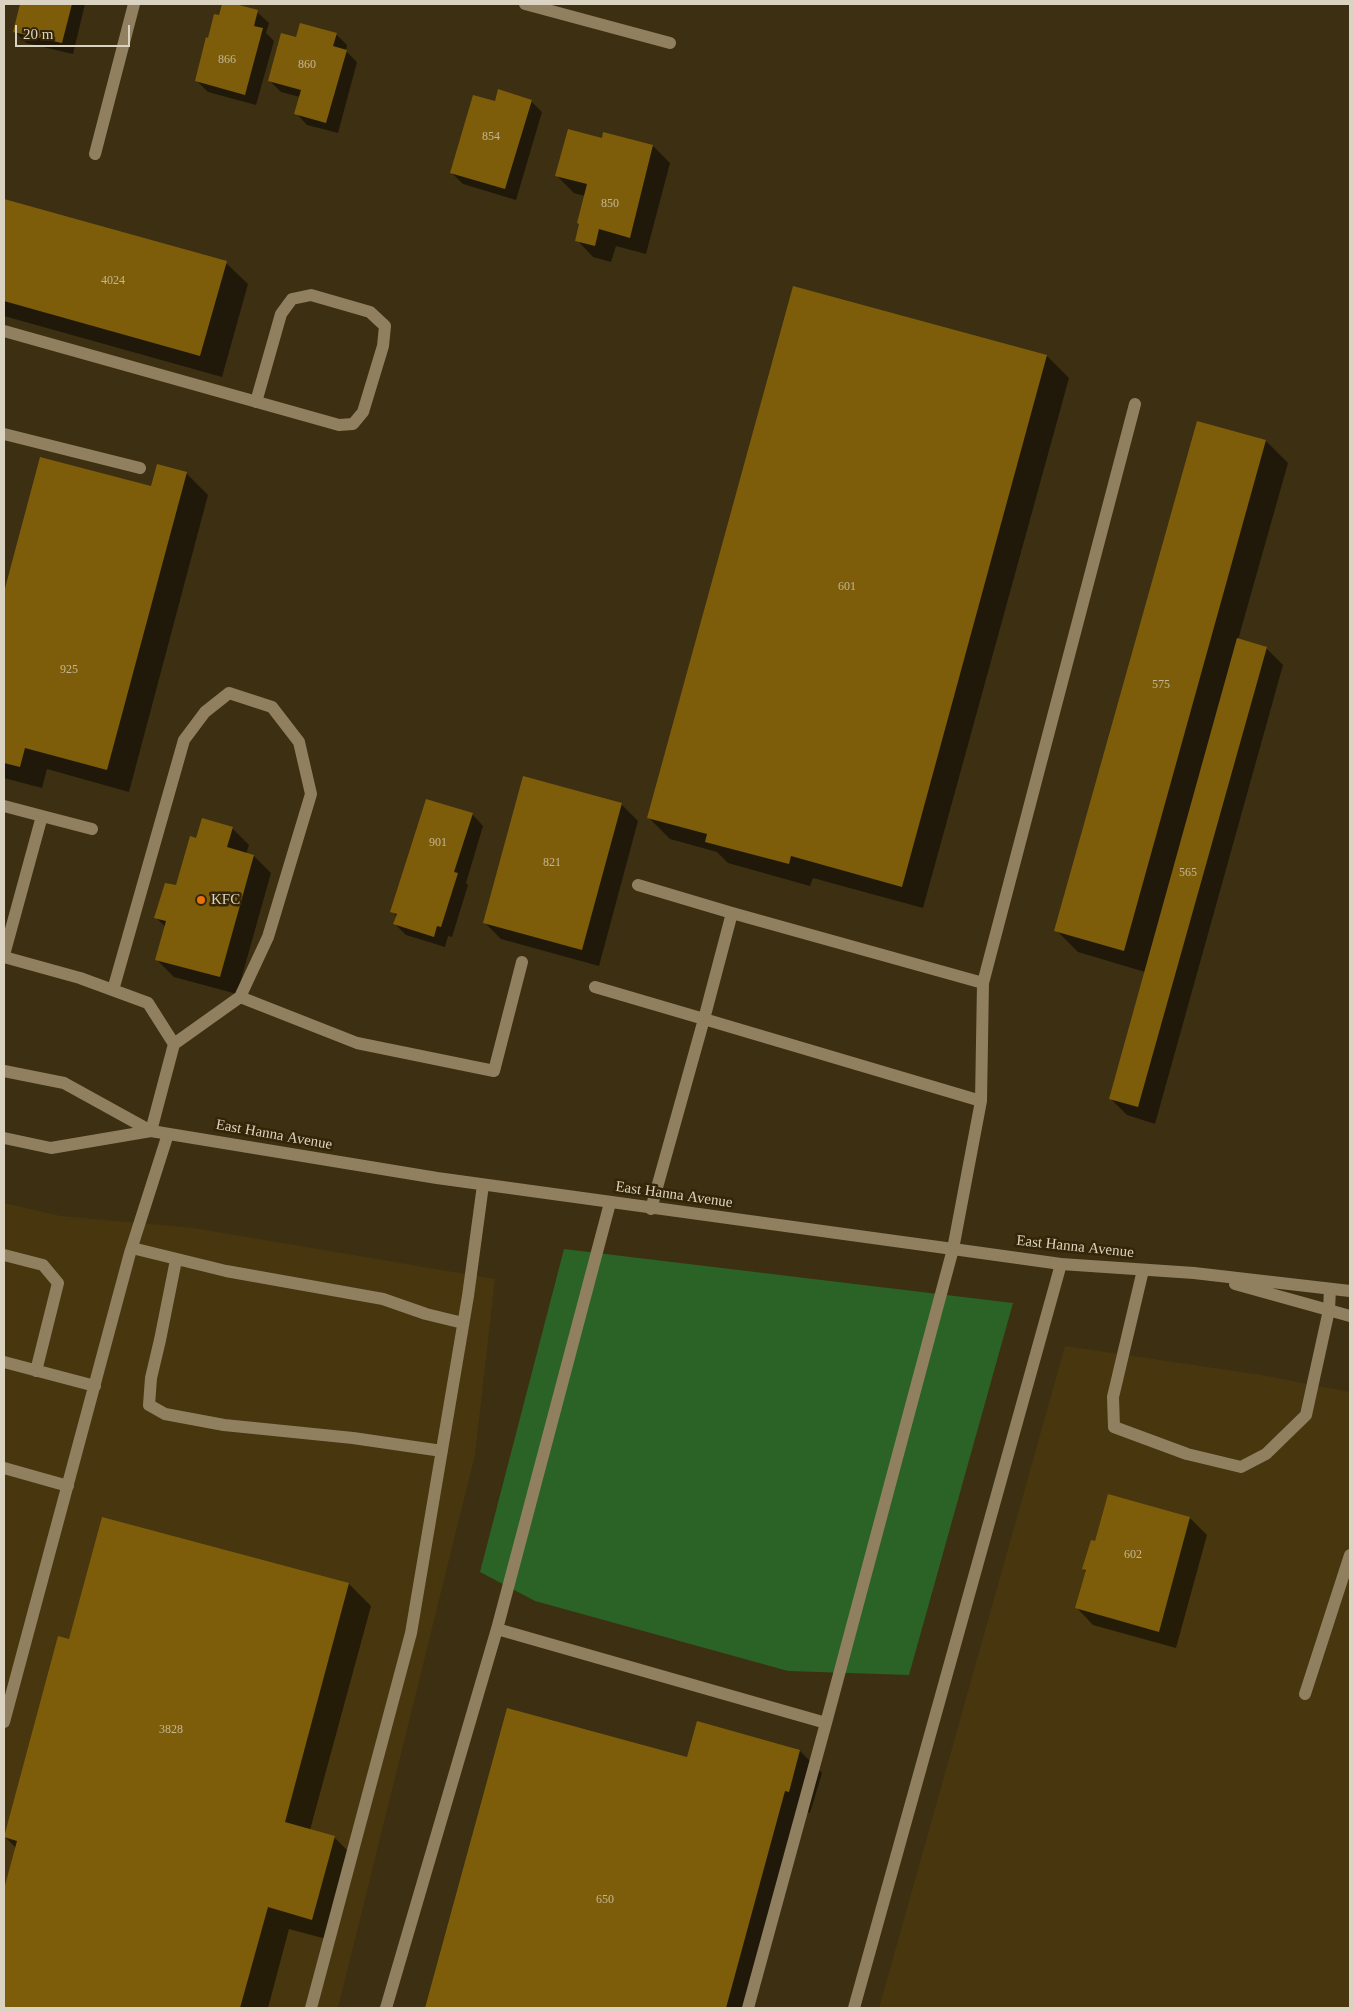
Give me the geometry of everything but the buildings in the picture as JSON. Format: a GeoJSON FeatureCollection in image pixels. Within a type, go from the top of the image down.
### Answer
{"type":"FeatureCollection","features":[{"type":"Feature","properties":{"kind":"main road"},"geometry":{"type":"LineString","coordinates":[[95,154],[134,4]]}},
{"type":"Feature","properties":{"kind":"main road"},"geometry":{"type":"LineString","coordinates":[[525,4],[670,43]]}},
{"type":"Feature","properties":{"kind":"main road"},"geometry":{"type":"LineString","coordinates":[[4,330],[256,402],[339,425],[353,424],[363,412],[383,346],[385,326],[370,312],[311,295],[292,300],[281,314],[256,402]]}},
{"type":"Feature","properties":{"kind":"main road"},"geometry":{"type":"LineString","coordinates":[[748,2008],[953,1249],[981,1101],[983,983],[1135,404]]}},
{"type":"Feature","properties":{"kind":"main road"},"geometry":{"type":"LineString","coordinates":[[4,434],[140,468]]}},
{"type":"Feature","properties":{"kind":"main road"},"geometry":{"type":"LineString","coordinates":[[113,990],[184,740],[205,712],[229,693],[272,707],[299,742],[311,794],[268,937],[240,997],[174,1044],[152,1131]]}},
{"type":"Feature","properties":{"kind":"main road"},"geometry":{"type":"LineString","coordinates":[[4,806],[92,829]]}},
{"type":"Feature","properties":{"kind":"main road"},"geometry":{"type":"LineString","coordinates":[[42,816],[4,956],[80,978],[148,1004],[174,1044]]}},
{"type":"Feature","properties":{"kind":"main road"},"geometry":{"type":"LineString","coordinates":[[638,885],[983,983]]}},
{"type":"Feature","properties":{"kind":"main road"},"geometry":{"type":"LineString","coordinates":[[651,1209],[732,913]]}},
{"type":"Feature","properties":{"kind":"main road"},"geometry":{"type":"LineString","coordinates":[[240,997],[357,1043],[494,1071],[522,962]]}},
{"type":"Feature","properties":{"kind":"main road"},"geometry":{"type":"LineString","coordinates":[[595,988],[981,1101]]}},
{"type":"Feature","properties":{"kind":"main road","name":"East Hanna Avenue"},"geometry":{"type":"LineString","coordinates":[[4,1071],[64,1083],[152,1131],[320,1160],[651,1209],[1061,1264],[1194,1273],[1350,1291]]}},
{"type":"Feature","properties":{"kind":"main road","name":"East Hanna Avenue"},"geometry":{"type":"LineString","coordinates":[[4,1138],[51,1148],[152,1131]]}},
{"type":"Feature","properties":{"kind":"main road"},"geometry":{"type":"LineString","coordinates":[[4,1722],[132,1248],[168,1134]]}},
{"type":"Feature","properties":{"kind":"main road"},"geometry":{"type":"LineString","coordinates":[[311,2008],[411,1633],[463,1323],[483,1185]]}},
{"type":"Feature","properties":{"kind":"main road"},"geometry":{"type":"LineString","coordinates":[[386,2008],[497,1629],[610,1203]]}},
{"type":"Feature","properties":{"kind":"main road"},"geometry":{"type":"LineString","coordinates":[[132,1248],[226,1271],[383,1299],[426,1314],[463,1323]]}},
{"type":"Feature","properties":{"kind":"main road"},"geometry":{"type":"LineString","coordinates":[[4,1255],[42,1265],[58,1283],[36,1371]]}},
{"type":"Feature","properties":{"kind":"main road"},"geometry":{"type":"LineString","coordinates":[[176,1260],[151,1378],[149,1405],[164,1414],[224,1425],[353,1438],[442,1451]]}},
{"type":"Feature","properties":{"kind":"main road"},"geometry":{"type":"LineString","coordinates":[[854,2008],[1061,1264]]}},
{"type":"Feature","properties":{"kind":"main road"},"geometry":{"type":"LineString","coordinates":[[1143,1270],[1113,1397],[1114,1427],[1187,1454],[1241,1468],[1266,1454],[1306,1415],[1329,1310],[1330,1289]]}},
{"type":"Feature","properties":{"kind":"main road","name":"East Hanna Avenue"},"geometry":{"type":"LineString","coordinates":[[1194,1273],[1350,1316]]}},
{"type":"Feature","properties":{"kind":"main road"},"geometry":{"type":"LineString","coordinates":[[4,1362],[95,1386]]}},
{"type":"Feature","properties":{"kind":"main road"},"geometry":{"type":"LineString","coordinates":[[4,1468],[68,1486]]}},
{"type":"Feature","properties":{"kind":"main road"},"geometry":{"type":"LineString","coordinates":[[1306,1694],[1350,1556]]}},
{"type":"Feature","properties":{"kind":"main road"},"geometry":{"type":"LineString","coordinates":[[497,1629],[826,1723]]}},
{"type":"Feature","properties":{"kind":"shaded area"},"geometry":{"type":"Polygon","coordinates":[[[4,1203],[61,1216],[194,1228],[495,1279],[475,1455],[338,2008],[4,2008],[4,1203]]]}},
{"type":"Feature","properties":{"kind":"shaded area"},"geometry":{"type":"Polygon","coordinates":[[[1065,1346],[1262,1375],[1350,1392],[1350,2008],[879,2008],[1065,1346]]]}},
{"type":"Feature","properties":{"kind":"green space"},"geometry":{"type":"Polygon","coordinates":[[[564,1249],[1013,1303],[909,1675],[788,1671],[535,1601],[480,1572],[564,1249]]]}},
{"type":"Feature","properties":{"kind":"place","name":"KFC"},"geometry":{"type":"Point","coordinates":[201,900]}}]}
